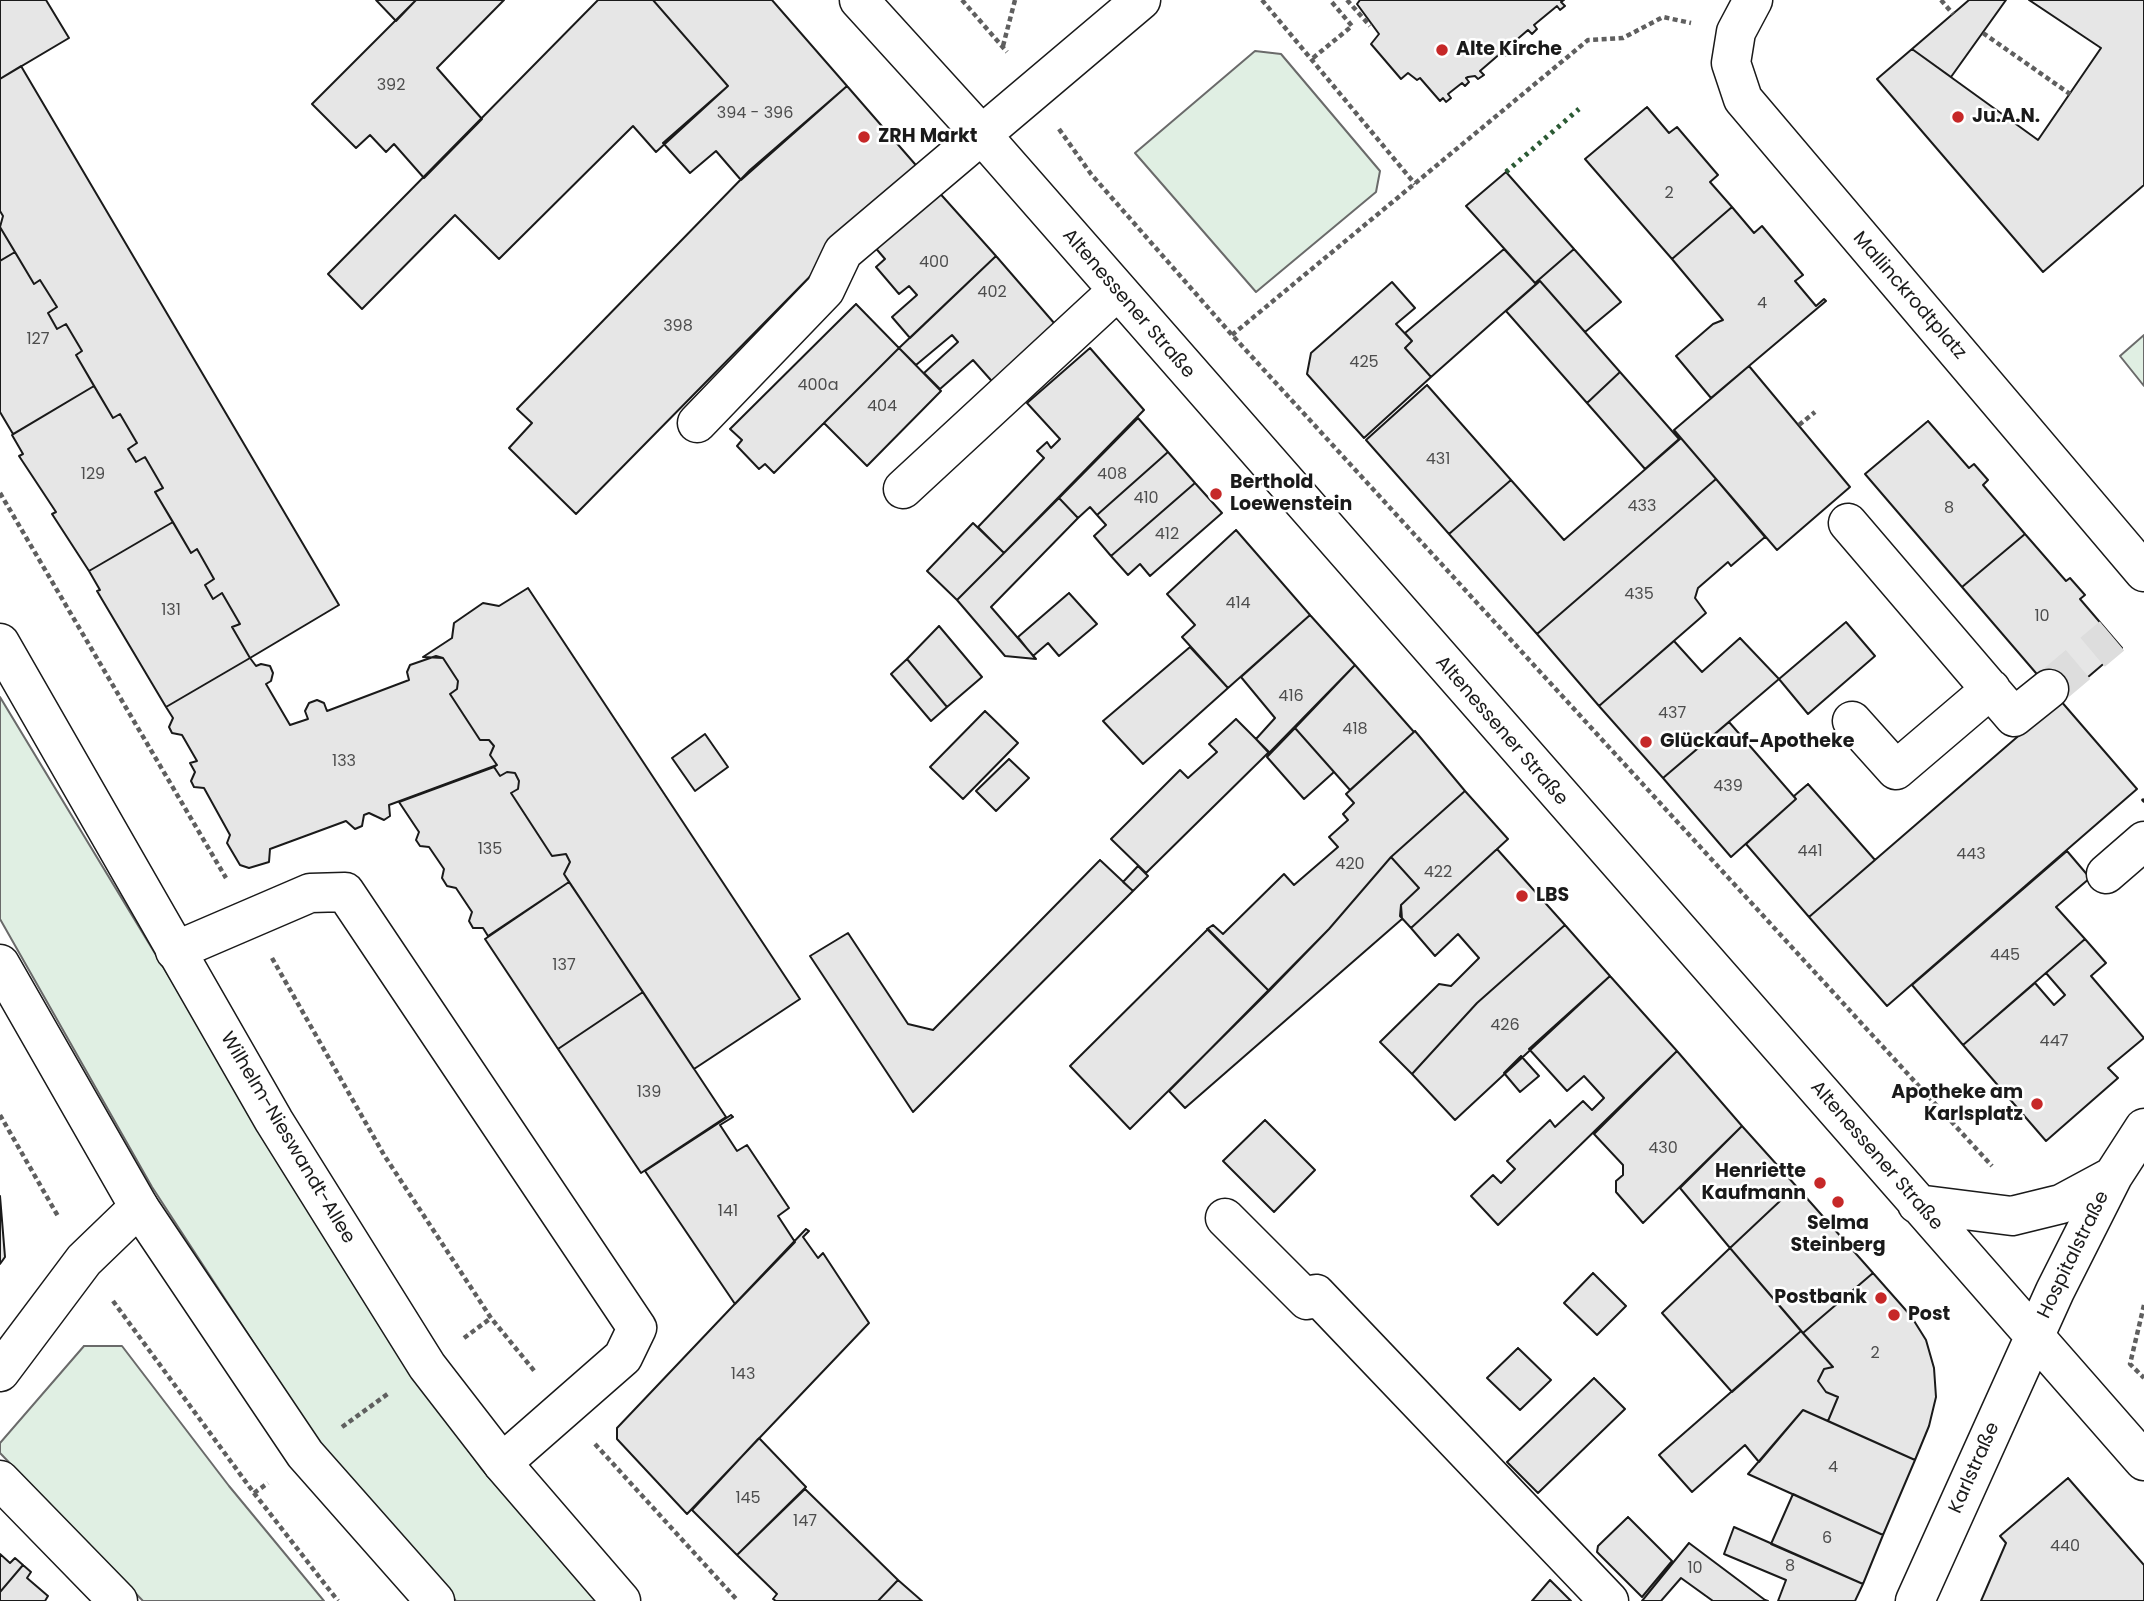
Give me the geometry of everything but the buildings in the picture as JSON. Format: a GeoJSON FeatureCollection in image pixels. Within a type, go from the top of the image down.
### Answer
{"type":"FeatureCollection","features":[{"type":"Feature","properties":{"kind":"street","name":"Altenessener Straße"},"geometry":{"type":"LineString","coordinates":[[859,0],[981,134],[1116,292],[2144,1461]]}},
{"type":"Feature","properties":{"kind":"street"},"geometry":{"type":"LineString","coordinates":[[696,423],[825,290],[843,252],[1141,0]]}},
{"type":"Feature","properties":{"kind":"street","name":"Mallinckrodtplatz"},"geometry":{"type":"LineString","coordinates":[[1744,16],[1731,63],[1743,99],[2144,572]]}},
{"type":"Feature","properties":{"kind":"street"},"geometry":{"type":"LineString","coordinates":[[903,489],[1116,292]]}},
{"type":"Feature","properties":{"kind":"street"},"geometry":{"type":"LineString","coordinates":[[1848,523],[2014,717],[2049,689]]}},
{"type":"Feature","properties":{"kind":"street","name":"Wilhelm-Nieswandt-Allee"},"geometry":{"type":"LineString","coordinates":[[0,643],[274,1121],[427,1366],[502,1463],[621,1601]]}},
{"type":"Feature","properties":{"kind":"street"},"geometry":{"type":"LineString","coordinates":[[1852,721],[1896,770],[1991,689]]}},
{"type":"Feature","properties":{"kind":"street"},"geometry":{"type":"LineString","coordinates":[[2106,874],[2144,841]]}},
{"type":"Feature","properties":{"kind":"street"},"geometry":{"type":"LineString","coordinates":[[175,951],[310,893],[345,892],[637,1328],[624,1357],[502,1463]]}},
{"type":"Feature","properties":{"kind":"street"},"geometry":{"type":"LineString","coordinates":[[0,964],[139,1207],[305,1454],[433,1600]]}},
{"type":"Feature","properties":{"kind":"street","name":"Hospitalstraße"},"geometry":{"type":"LineString","coordinates":[[2035,1335],[2113,1176],[2144,1128]]}},
{"type":"Feature","properties":{"kind":"street","name":"Hospitalstraße"},"geometry":{"type":"LineString","coordinates":[[1917,1204],[2012,1216],[2060,1204],[2113,1176]]}},
{"type":"Feature","properties":{"kind":"street"},"geometry":{"type":"LineString","coordinates":[[0,1372],[83,1260],[139,1207]]}},
{"type":"Feature","properties":{"kind":"street"},"geometry":{"type":"LineString","coordinates":[[1225,1218],[1307,1300],[1316,1294],[1609,1601]]}},
{"type":"Feature","properties":{"kind":"street","name":"Karlstraße"},"geometry":{"type":"LineString","coordinates":[[1915,1601],[2035,1335]]}},
{"type":"Feature","properties":{"kind":"street"},"geometry":{"type":"LineString","coordinates":[[0,1480],[118,1601]]}},
{"type":"Feature","properties":{"kind":"path"},"geometry":{"type":"LineString","coordinates":[[962,0],[1003,46],[1032,92],[1091,174],[1232,335],[2009,1185],[2012,1216]]}},
{"type":"Feature","properties":{"kind":"path"},"geometry":{"type":"LineString","coordinates":[[1003,46],[1014,0]]}},
{"type":"Feature","properties":{"kind":"path"},"geometry":{"type":"LineString","coordinates":[[1262,0],[1313,58],[1415,184]]}},
{"type":"Feature","properties":{"kind":"path"},"geometry":{"type":"LineString","coordinates":[[1313,58],[1352,26],[1330,0]]}},
{"type":"Feature","properties":{"kind":"path"},"geometry":{"type":"LineString","coordinates":[[1347,0],[1370,26]]}},
{"type":"Feature","properties":{"kind":"path"},"geometry":{"type":"LineString","coordinates":[[1941,0],[1953,13]]}},
{"type":"Feature","properties":{"kind":"path"},"geometry":{"type":"LineString","coordinates":[[1232,335],[1588,40],[1623,38],[1663,18],[1744,16]]}},
{"type":"Feature","properties":{"kind":"path"},"geometry":{"type":"LineString","coordinates":[[1983,33],[2070,94]]}},
{"type":"Feature","properties":{"kind":"path"},"geometry":{"type":"LineString","coordinates":[[1799,425],[1815,412]]}},
{"type":"Feature","properties":{"kind":"path"},"geometry":{"type":"LineString","coordinates":[[0,493],[249,918],[384,1155],[491,1318],[632,1488],[738,1601]]}},
{"type":"Feature","properties":{"kind":"path"},"geometry":{"type":"LineString","coordinates":[[0,1115],[83,1260],[254,1493],[338,1601]]}},
{"type":"Feature","properties":{"kind":"path"},"geometry":{"type":"LineString","coordinates":[[2144,1305],[2130,1364],[2144,1378]]}},
{"type":"Feature","properties":{"kind":"path"},"geometry":{"type":"LineString","coordinates":[[254,1493],[491,1318]]}},
{"type":"Feature","properties":{"kind":"green space"},"geometry":{"type":"Polygon","coordinates":[[[1255,51],[1281,54],[1380,171],[1376,192],[1256,292],[1135,153],[1255,51]]]}},
{"type":"Feature","properties":{"kind":"green space"},"geometry":{"type":"Polygon","coordinates":[[[2144,335],[2144,386],[2120,356],[2144,335]]]}},
{"type":"Feature","properties":{"kind":"green space"},"geometry":{"type":"Polygon","coordinates":[[[0,697],[390,1342],[481,1468],[596,1601],[456,1601],[325,1452],[152,1187],[0,919],[0,697]]]}},
{"type":"Feature","properties":{"kind":"green space"},"geometry":{"type":"Polygon","coordinates":[[[84,1346],[122,1346],[229,1486],[324,1601],[143,1601],[0,1453],[0,1443],[84,1346]]]}},
{"type":"Feature","properties":{"kind":"tunnel"},"geometry":{"type":"LineString","coordinates":[[2049,689],[2112,636]]}},
{"type":"Feature","properties":{"kind":"hedge"},"geometry":{"type":"LineString","coordinates":[[1506,172],[1579,109]]}},
{"type":"Feature","properties":{"kind":"place","name":"Alte Kirche"},"geometry":{"type":"Point","coordinates":[1442,50]}},
{"type":"Feature","properties":{"kind":"place","name":"Ju.A.N."},"geometry":{"type":"Point","coordinates":[1958,117]}},
{"type":"Feature","properties":{"kind":"place","name":"ZRH Markt"},"geometry":{"type":"Point","coordinates":[864,137]}},
{"type":"Feature","properties":{"kind":"place","name":"Berthold Loewenstein"},"geometry":{"type":"Point","coordinates":[1216,494]}},
{"type":"Feature","properties":{"kind":"place","name":"Glückauf-Apotheke"},"geometry":{"type":"Point","coordinates":[1646,742]}},
{"type":"Feature","properties":{"kind":"place","name":"LBS"},"geometry":{"type":"Point","coordinates":[1522,896]}},
{"type":"Feature","properties":{"kind":"place","name":"Apotheke am Karlsplatz"},"geometry":{"type":"Point","coordinates":[2037,1104]}},
{"type":"Feature","properties":{"kind":"place","name":"Henriette Kaufmann"},"geometry":{"type":"Point","coordinates":[1820,1183]}},
{"type":"Feature","properties":{"kind":"place","name":"Selma Steinberg"},"geometry":{"type":"Point","coordinates":[1838,1202]}},
{"type":"Feature","properties":{"kind":"place","name":"Postbank"},"geometry":{"type":"Point","coordinates":[1881,1298]}},
{"type":"Feature","properties":{"kind":"place","name":"Post"},"geometry":{"type":"Point","coordinates":[1894,1315]}}]}
